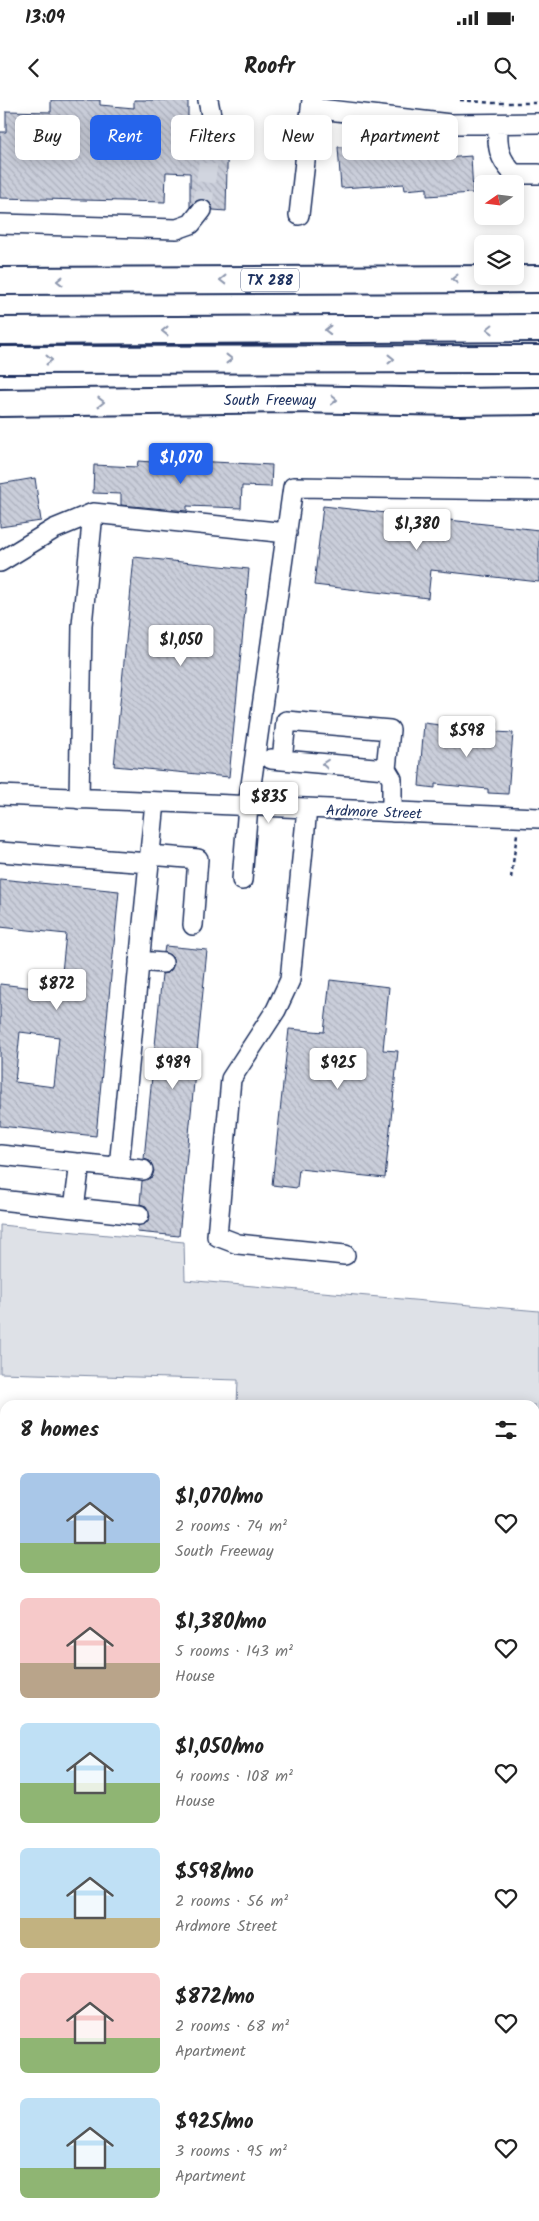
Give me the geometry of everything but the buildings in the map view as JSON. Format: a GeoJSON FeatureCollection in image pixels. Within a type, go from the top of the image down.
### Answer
{"type":"FeatureCollection","features":[{"type":"Feature","properties":{"kind":"highway","name":"TX 288"},"geometry":{"type":"LineString","coordinates":[[0,281],[539,279]]}},
{"type":"Feature","properties":{"kind":"highway"},"geometry":{"type":"LineString","coordinates":[[0,331],[539,328]]}},
{"type":"Feature","properties":{"kind":"highway"},"geometry":{"type":"LineString","coordinates":[[0,360],[539,359]]}},
{"type":"Feature","properties":{"kind":"highway","name":"South Freeway"},"geometry":{"type":"LineString","coordinates":[[0,403],[292,399],[459,402],[539,401]]}},
{"type":"Feature","properties":{"kind":"highway"},"geometry":{"type":"LineString","coordinates":[[459,402],[539,407]]}},
{"type":"Feature","properties":{"kind":"street"},"geometry":{"type":"LineString","coordinates":[[208,100],[211,115]]}},
{"type":"Feature","properties":{"kind":"street"},"geometry":{"type":"LineString","coordinates":[[299,215],[312,104],[450,124],[539,123]]}},
{"type":"Feature","properties":{"kind":"street"},"geometry":{"type":"LineString","coordinates":[[498,124],[497,143],[503,163],[514,174],[539,174]]}},
{"type":"Feature","properties":{"kind":"street"},"geometry":{"type":"LineString","coordinates":[[0,224],[177,229],[191,224],[202,210]]}},
{"type":"Feature","properties":{"kind":"street"},"geometry":{"type":"LineString","coordinates":[[242,880],[248,806],[293,487],[539,490]]}},
{"type":"Feature","properties":{"kind":"street"},"geometry":{"type":"LineString","coordinates":[[0,562],[54,529],[92,513],[287,533]]}},
{"type":"Feature","properties":{"kind":"street"},"geometry":{"type":"LineString","coordinates":[[79,799],[82,625],[92,513]]}},
{"type":"Feature","properties":{"kind":"street"},"geometry":{"type":"LineString","coordinates":[[282,760],[286,721],[390,730],[377,768]]}},
{"type":"Feature","properties":{"kind":"street"},"geometry":{"type":"LineString","coordinates":[[255,757],[377,768],[392,779],[392,812]]}},
{"type":"Feature","properties":{"kind":"street","name":"Ardmore Street"},"geometry":{"type":"LineString","coordinates":[[0,796],[539,818]]}},
{"type":"Feature","properties":{"kind":"street"},"geometry":{"type":"LineString","coordinates":[[119,1167],[155,802]]}},
{"type":"Feature","properties":{"kind":"street"},"geometry":{"type":"LineString","coordinates":[[306,809],[290,980],[276,1010],[231,1079],[217,1236],[238,1244],[344,1255]]}},
{"type":"Feature","properties":{"kind":"street"},"geometry":{"type":"LineString","coordinates":[[0,852],[149,859],[198,859],[193,925]]}},
{"type":"Feature","properties":{"kind":"street"},"geometry":{"type":"LineString","coordinates":[[139,961],[163,962]]}},
{"type":"Feature","properties":{"kind":"street"},"geometry":{"type":"LineString","coordinates":[[0,1155],[143,1170]]}},
{"type":"Feature","properties":{"kind":"street"},"geometry":{"type":"LineString","coordinates":[[74,1208],[80,1163]]}},
{"type":"Feature","properties":{"kind":"street"},"geometry":{"type":"LineString","coordinates":[[0,1200],[139,1215]]}},
{"type":"Feature","properties":{"kind":"path"},"geometry":{"type":"LineString","coordinates":[[460,100],[492,103],[539,103]]}},
{"type":"Feature","properties":{"kind":"path"},"geometry":{"type":"LineString","coordinates":[[511,878],[519,818]]}},
{"type":"Feature","properties":{"kind":"shaded area"},"geometry":{"type":"Polygon","coordinates":[[[0,1225],[184,1242],[185,1280],[539,1311],[539,1400],[237,1400],[238,1380],[0,1373],[0,1225]]]}},
{"type":"Feature","properties":{"kind":"tunnel"},"geometry":{"type":"LineString","coordinates":[[202,210],[208,160]]}}]}
